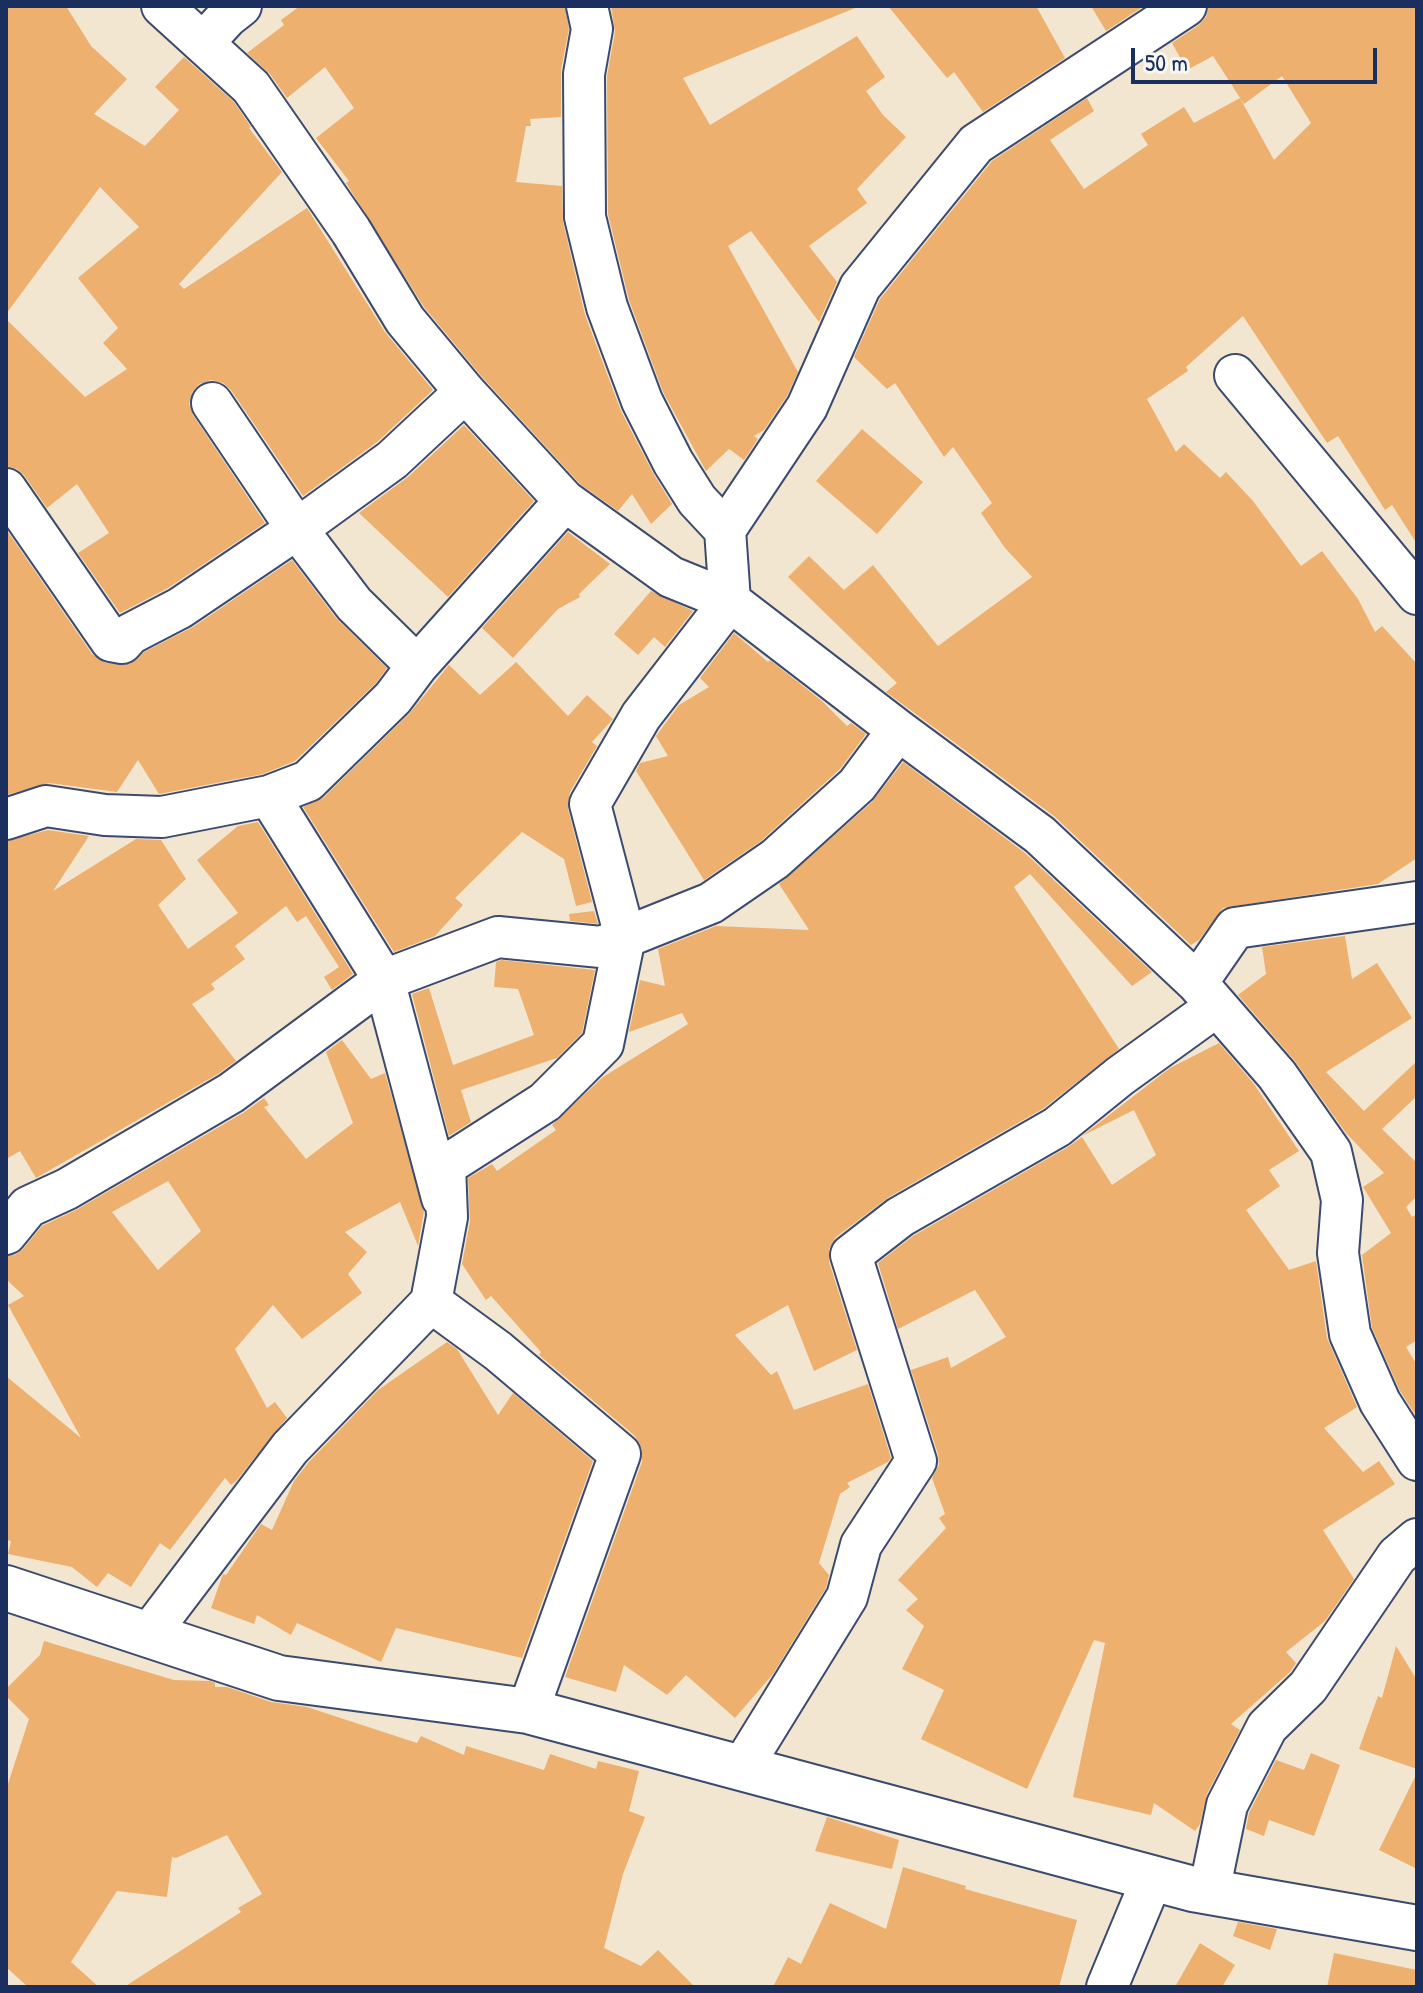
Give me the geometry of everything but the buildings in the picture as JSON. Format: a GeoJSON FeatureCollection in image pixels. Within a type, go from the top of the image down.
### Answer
{"type":"FeatureCollection","features":[{"type":"Feature","properties":{"kind":"street"},"geometry":{"type":"LineString","coordinates":[[162,6],[251,87],[351,231],[405,320],[465,392],[565,501],[671,577],[730,601],[1040,835],[1207,995],[1277,1075],[1331,1152],[1342,1200],[1338,1253],[1350,1334],[1380,1402],[1417,1460]]}},
{"type":"Feature","properties":{"kind":"street"},"geometry":{"type":"LineString","coordinates":[[204,42],[241,6]]}},
{"type":"Feature","properties":{"kind":"street"},"geometry":{"type":"LineString","coordinates":[[587,6],[592,29],[584,74],[585,217],[607,307],[642,401],[673,462],[697,500],[725,530]]}},
{"type":"Feature","properties":{"kind":"street"},"geometry":{"type":"LineString","coordinates":[[149,1634],[290,1448],[431,1302],[447,1217],[445,1166],[545,1102],[603,1044],[625,937],[590,804],[641,716],[730,601],[725,530],[807,407],[860,287],[976,144],[1186,6]]}},
{"type":"Feature","properties":{"kind":"street"},"geometry":{"type":"LineString","coordinates":[[1235,375],[1417,594]]}},
{"type":"Feature","properties":{"kind":"street"},"geometry":{"type":"LineString","coordinates":[[6,489],[111,641],[122,643],[130,634],[180,608],[297,529],[392,460],[465,392]]}},
{"type":"Feature","properties":{"kind":"street"},"geometry":{"type":"LineString","coordinates":[[212,403],[297,529],[354,604],[417,666]]}},
{"type":"Feature","properties":{"kind":"street"},"geometry":{"type":"LineString","coordinates":[[7,817],[46,806],[105,815],[162,817],[269,796],[308,781],[393,698],[417,666],[565,501]]}},
{"type":"Feature","properties":{"kind":"street"},"geometry":{"type":"LineString","coordinates":[[6,1234],[28,1207],[67,1189],[231,1093],[384,980],[498,937],[601,947],[711,903],[775,859],[857,785],[898,730]]}},
{"type":"Feature","properties":{"kind":"street"},"geometry":{"type":"LineString","coordinates":[[269,796],[384,980],[447,1217]]}},
{"type":"Feature","properties":{"kind":"street"},"geometry":{"type":"LineString","coordinates":[[741,1769],[847,1597],[861,1545],[916,1461],[851,1255],[900,1217],[1057,1127],[1120,1076],[1207,995],[1235,928],[1417,902]]}},
{"type":"Feature","properties":{"kind":"street"},"geometry":{"type":"LineString","coordinates":[[431,1302],[498,1351],[620,1454],[528,1711]]}},
{"type":"Feature","properties":{"kind":"street"},"geometry":{"type":"LineString","coordinates":[[1209,1892],[1227,1805],[1267,1727],[1308,1687],[1397,1556],[1417,1539]]}},
{"type":"Feature","properties":{"kind":"street"},"geometry":{"type":"LineString","coordinates":[[6,1588],[279,1678],[528,1711],[1152,1879],[1209,1892],[1417,1928]]}},
{"type":"Feature","properties":{"kind":"street"},"geometry":{"type":"LineString","coordinates":[[1107,1987],[1152,1879]]}}]}
